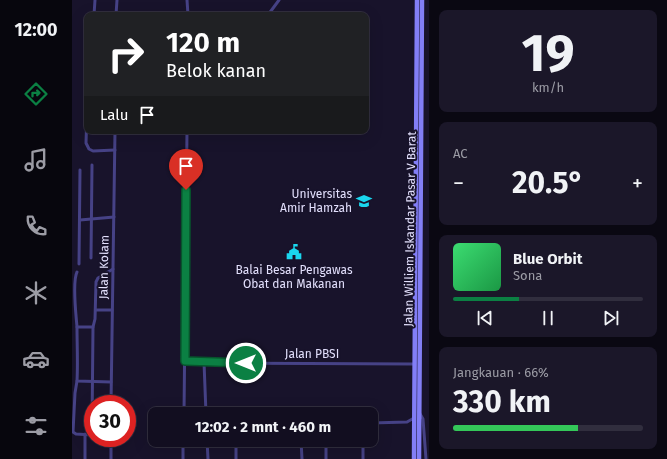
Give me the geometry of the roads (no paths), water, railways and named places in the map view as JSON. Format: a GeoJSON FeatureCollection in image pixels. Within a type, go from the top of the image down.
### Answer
{"type":"FeatureCollection","features":[{"type":"Feature","properties":{"kind":"street"},"geometry":{"type":"LineString","coordinates":[[94,0],[94,12]]}},
{"type":"Feature","properties":{"kind":"street"},"geometry":{"type":"LineString","coordinates":[[116,0],[116,12]]}},
{"type":"Feature","properties":{"kind":"street"},"geometry":{"type":"LineString","coordinates":[[187,0],[188,12]]}},
{"type":"Feature","properties":{"kind":"street"},"geometry":{"type":"LineString","coordinates":[[270,12],[279,0]]}},
{"type":"Feature","properties":{"kind":"street","name":"Jalan Williem Iskandar Pasar V Barat"},"geometry":{"type":"LineString","coordinates":[[417,0],[420,24]]}},
{"type":"Feature","properties":{"kind":"street","name":"Jalan Williem Iskandar Pasar V Barat"},"geometry":{"type":"LineString","coordinates":[[419,459],[417,268],[420,24],[422,0]]}},
{"type":"Feature","properties":{"kind":"street"},"geometry":{"type":"LineString","coordinates":[[86,134],[86,143],[93,151],[115,150]]}},
{"type":"Feature","properties":{"kind":"street","name":"Jalan Kolam"},"geometry":{"type":"LineString","coordinates":[[111,395],[115,134]]}},
{"type":"Feature","properties":{"kind":"street"},"geometry":{"type":"LineString","coordinates":[[184,407],[187,134]]}},
{"type":"Feature","properties":{"kind":"street"},"geometry":{"type":"LineString","coordinates":[[91,258],[92,166]]}},
{"type":"Feature","properties":{"kind":"street"},"geometry":{"type":"LineString","coordinates":[[79,264],[80,170]]}},
{"type":"Feature","properties":{"kind":"street"},"geometry":{"type":"LineString","coordinates":[[80,220],[114,217]]}},
{"type":"Feature","properties":{"kind":"street"},"geometry":{"type":"LineString","coordinates":[[93,395],[96,280],[113,269]]}},
{"type":"Feature","properties":{"kind":"street"},"geometry":{"type":"LineString","coordinates":[[78,272],[75,276],[74,300],[77,327],[77,381],[73,432],[75,434],[84,434]]}},
{"type":"Feature","properties":{"kind":"street"},"geometry":{"type":"LineString","coordinates":[[96,310],[112,310]]}},
{"type":"Feature","properties":{"kind":"street","name":"Jalan Williem Iskandar Pasar V Barat"},"geometry":{"type":"LineString","coordinates":[[414,459],[414,364],[417,311]]}},
{"type":"Feature","properties":{"kind":"street"},"geometry":{"type":"LineString","coordinates":[[77,327],[94,327]]}},
{"type":"Feature","properties":{"kind":"street"},"geometry":{"type":"LineString","coordinates":[[72,349],[77,349]]}},
{"type":"Feature","properties":{"kind":"street","name":"Jalan PBSI"},"geometry":{"type":"LineString","coordinates":[[185,361],[414,364]]}},
{"type":"Feature","properties":{"kind":"street"},"geometry":{"type":"LineString","coordinates":[[204,362],[206,407]]}},
{"type":"Feature","properties":{"kind":"street"},"geometry":{"type":"LineString","coordinates":[[77,381],[111,382]]}},
{"type":"Feature","properties":{"kind":"street"},"geometry":{"type":"LineString","coordinates":[[418,412],[423,419],[426,459]]}},
{"type":"Feature","properties":{"kind":"street"},"geometry":{"type":"LineString","coordinates":[[378,423],[407,422],[414,418]]}},
{"type":"Feature","properties":{"kind":"street"},"geometry":{"type":"LineString","coordinates":[[84,447],[84,459]]}},
{"type":"Feature","properties":{"kind":"street"},"geometry":{"type":"LineString","coordinates":[[111,447],[111,459]]}},
{"type":"Feature","properties":{"kind":"street"},"geometry":{"type":"LineString","coordinates":[[183,447],[183,459]]}},
{"type":"Feature","properties":{"kind":"street"},"geometry":{"type":"LineString","coordinates":[[207,447],[208,459]]}},
{"type":"Feature","properties":{"kind":"street"},"geometry":{"type":"LineString","coordinates":[[236,447],[236,459]]}},
{"type":"Feature","properties":{"kind":"street"},"geometry":{"type":"LineString","coordinates":[[301,447],[302,459]]}},
{"type":"Feature","properties":{"kind":"street"},"geometry":{"type":"LineString","coordinates":[[326,447],[326,459]]}},
{"type":"Feature","properties":{"kind":"street"},"geometry":{"type":"LineString","coordinates":[[363,447],[363,459]]}},
{"type":"Feature","properties":{"kind":"place","name":"Universitas Amir Hamzah"},"geometry":{"type":"Point","coordinates":[364,201]}},
{"type":"Feature","properties":{"kind":"place","name":"Balai Besar Pengawas Obat dan Makanan"},"geometry":{"type":"Point","coordinates":[294,252]}}]}
